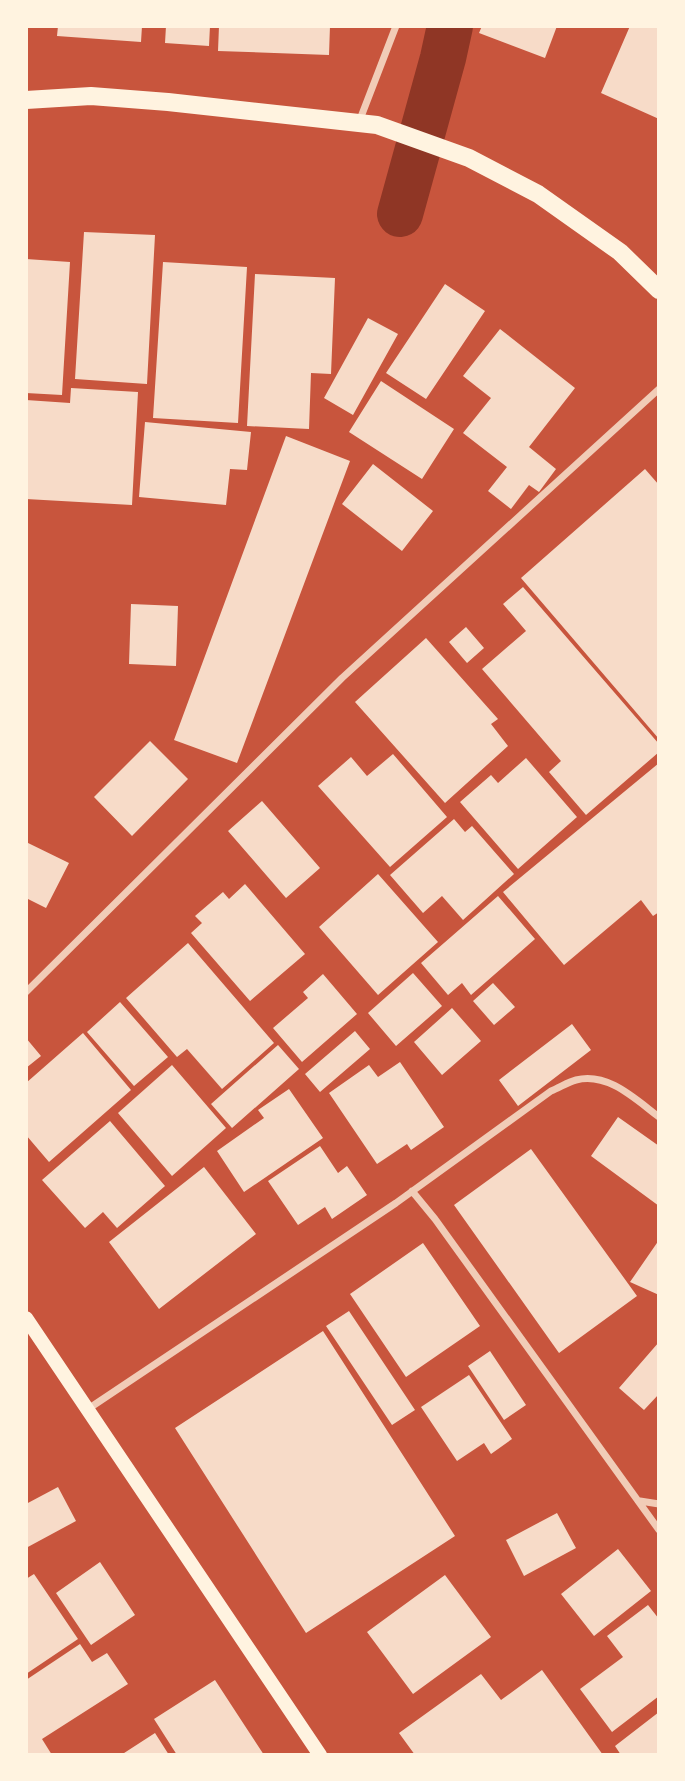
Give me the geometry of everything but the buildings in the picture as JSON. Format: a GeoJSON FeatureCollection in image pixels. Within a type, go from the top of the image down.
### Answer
{"type":"FeatureCollection","features":[{"type":"Feature","properties":{"kind":"main road"},"geometry":{"type":"LineString","coordinates":[[26,100],[91,96],[377,125],[469,158],[538,194],[620,252],[659,290]]}},
{"type":"Feature","properties":{"kind":"main road"},"geometry":{"type":"LineString","coordinates":[[26,1318],[320,1755]]}},
{"type":"Feature","properties":{"kind":"street"},"geometry":{"type":"LineString","coordinates":[[358,123],[396,26]]}},
{"type":"Feature","properties":{"kind":"street"},"geometry":{"type":"LineString","coordinates":[[26,992],[342,678],[659,389]]}},
{"type":"Feature","properties":{"kind":"street"},"geometry":{"type":"LineString","coordinates":[[88,1409],[412,1191],[551,1091],[576,1080],[590,1079],[611,1083],[659,1117]]}},
{"type":"Feature","properties":{"kind":"street"},"geometry":{"type":"LineString","coordinates":[[412,1191],[435,1219],[659,1530]]}},
{"type":"Feature","properties":{"kind":"street"},"geometry":{"type":"LineString","coordinates":[[640,1501],[659,1504]]}},
{"type":"Feature","properties":{"kind":"waterway"},"geometry":{"type":"LineString","coordinates":[[400,214],[450,26]]}}]}
